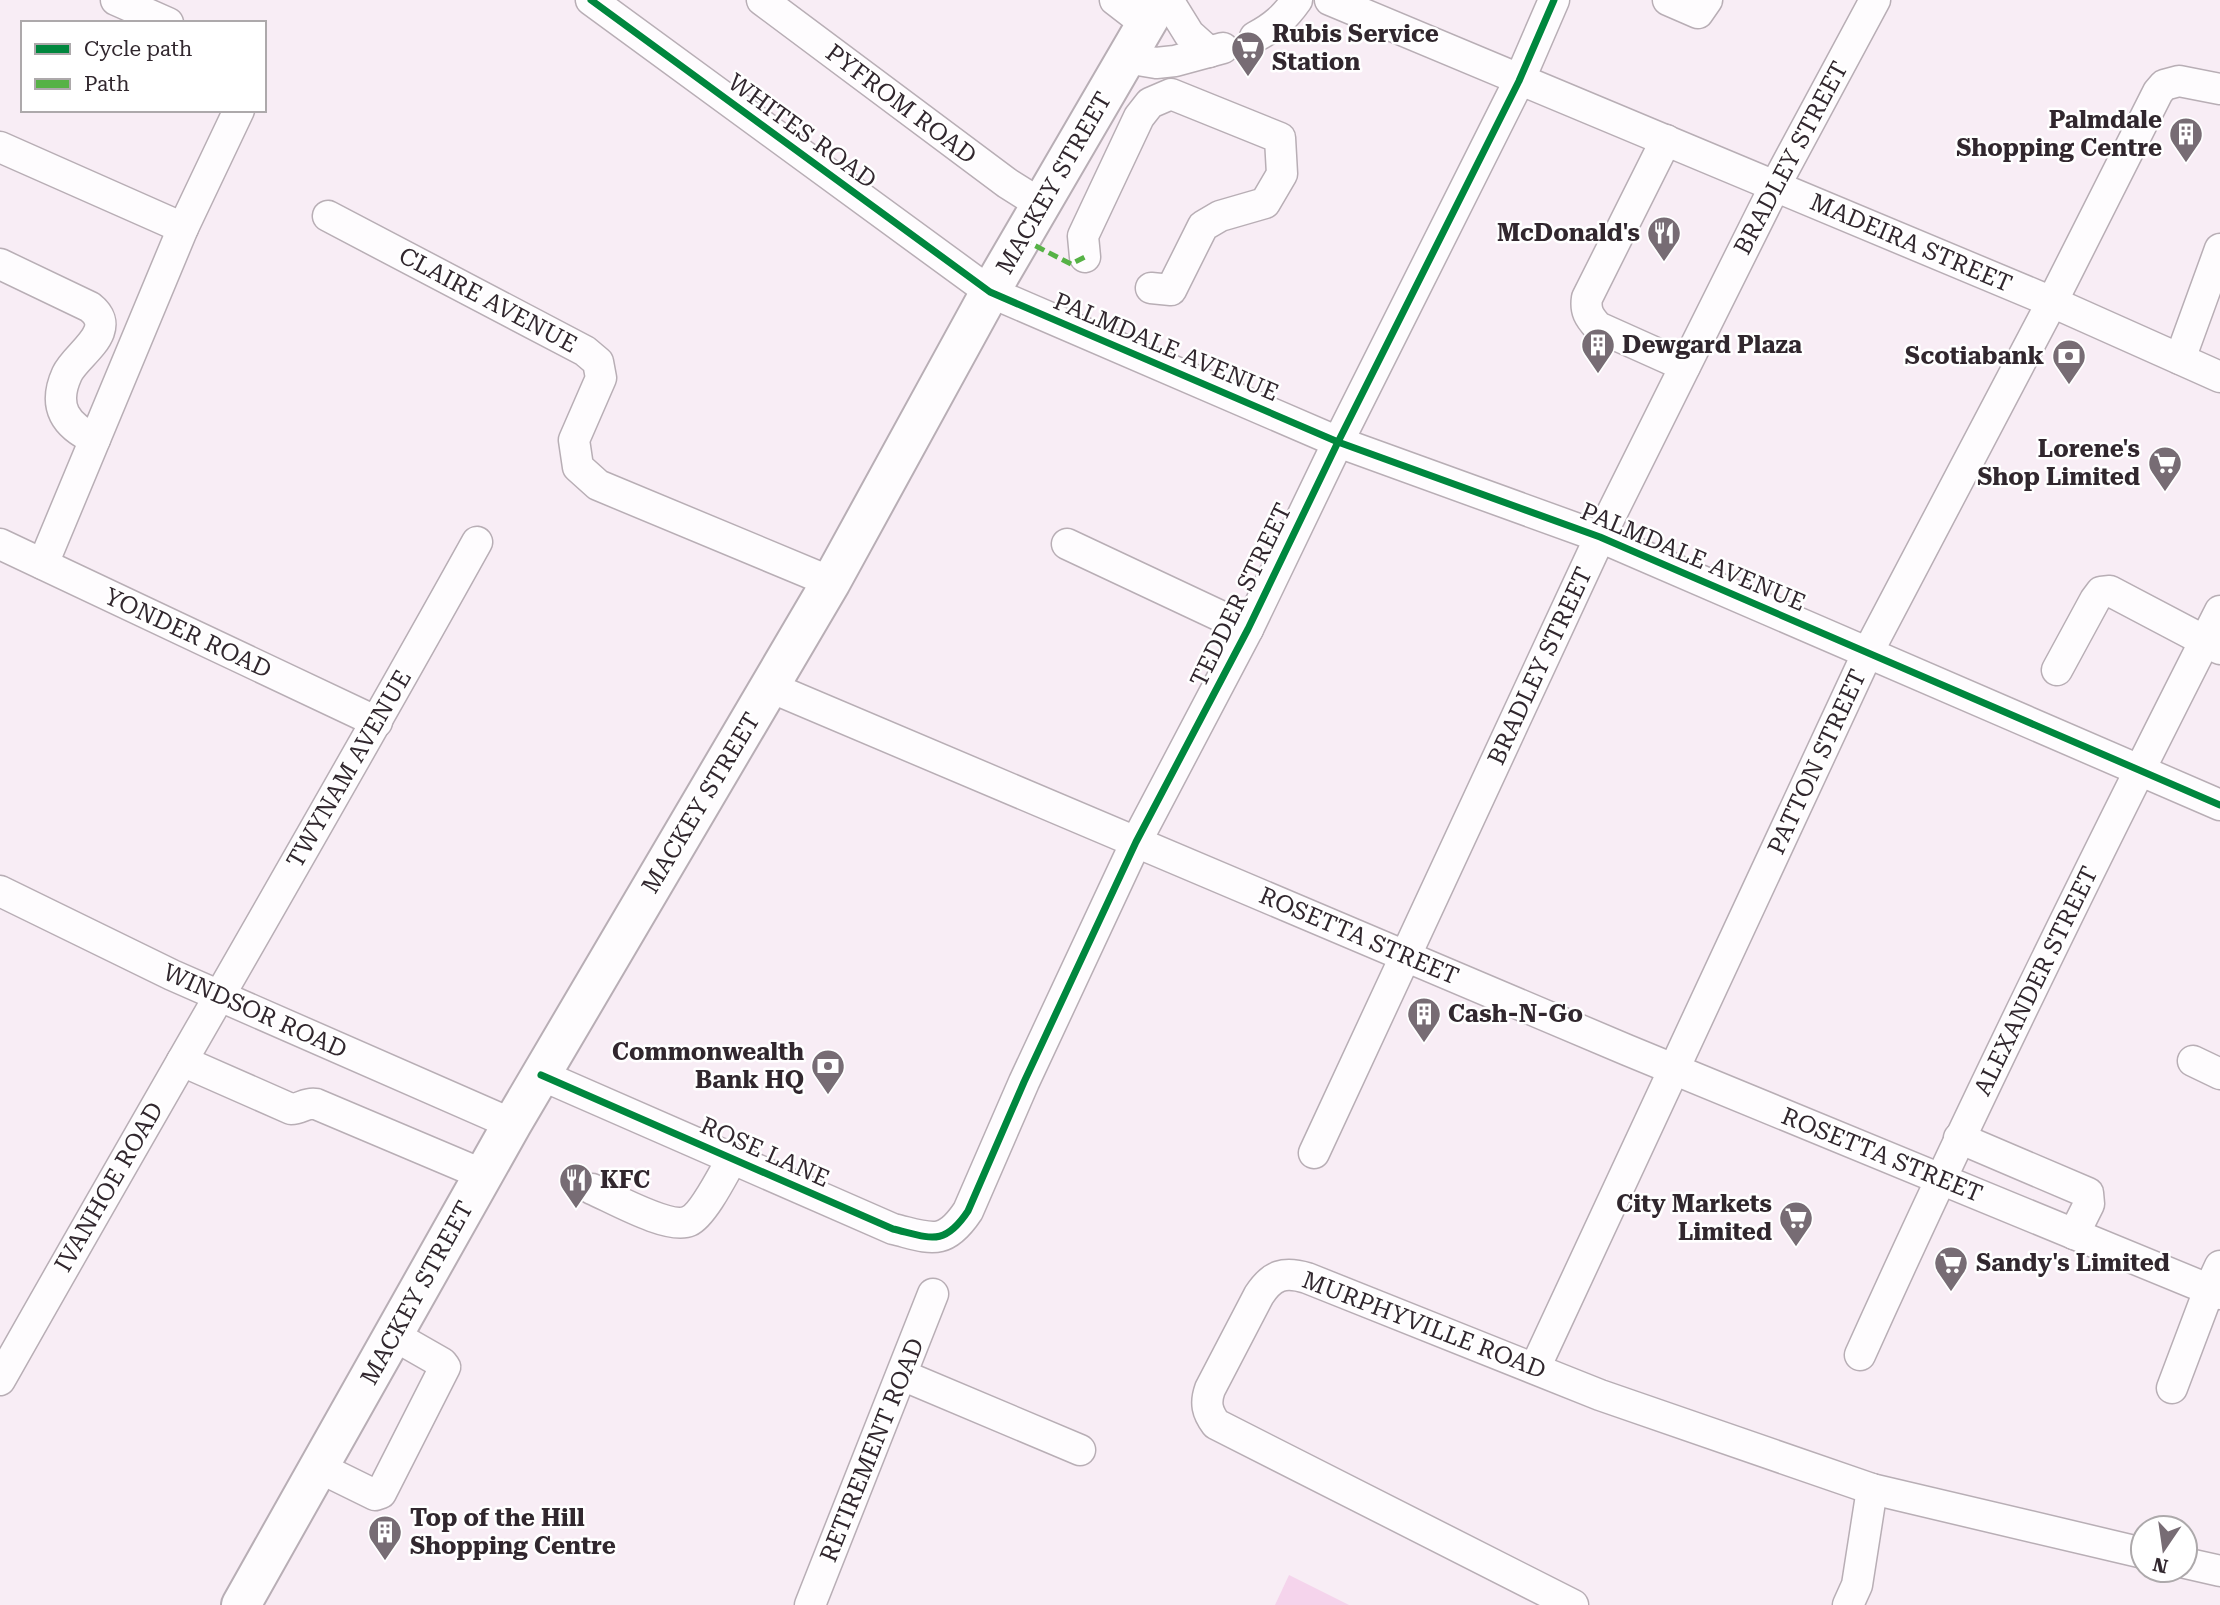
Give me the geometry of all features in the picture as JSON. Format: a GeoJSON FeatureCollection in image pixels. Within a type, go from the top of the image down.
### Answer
{"type":"FeatureCollection","features":[{"type":"Feature","properties":{"kind":"main road","name":"MACKEY STREET"},"geometry":{"type":"LineString","coordinates":[[240,1605],[512,1124],[831,582],[990,292],[1158,8]]}},
{"type":"Feature","properties":{"kind":"street"},"geometry":{"type":"LineString","coordinates":[[116,0],[163,21]]}},
{"type":"Feature","properties":{"kind":"street","name":"WHITES ROAD"},"geometry":{"type":"LineString","coordinates":[[591,0],[990,292]]}},
{"type":"Feature","properties":{"kind":"street","name":"PYFROM ROAD"},"geometry":{"type":"LineString","coordinates":[[762,0],[1007,183],[1042,205]]}},
{"type":"Feature","properties":{"kind":"street"},"geometry":{"type":"LineString","coordinates":[[1115,0],[1158,8],[1189,34],[1216,50],[1156,63],[1126,58]]}},
{"type":"Feature","properties":{"kind":"street"},"geometry":{"type":"LineString","coordinates":[[1255,37],[1286,16],[1297,0]]}},
{"type":"Feature","properties":{"kind":"street","name":"MADEIRA STREET"},"geometry":{"type":"LineString","coordinates":[[1330,0],[1371,9],[1519,81],[2052,302],[2220,377]]}},
{"type":"Feature","properties":{"kind":"street","name":"TEDDER STREET"},"geometry":{"type":"LineString","coordinates":[[968,1211],[1024,1082],[1136,842],[1248,629],[1338,442],[1519,81],[1554,0]]}},
{"type":"Feature","properties":{"kind":"street"},"geometry":{"type":"LineString","coordinates":[[1668,0],[1698,13],[1707,0]]}},
{"type":"Feature","properties":{"kind":"street","name":"BRADLEY STREET"},"geometry":{"type":"LineString","coordinates":[[1314,1153],[1600,537],[1775,186],[1875,0]]}},
{"type":"Feature","properties":{"kind":"street","name":"PATTON STREET"},"geometry":{"type":"LineString","coordinates":[[1535,1368],[1868,652],[2052,302],[2158,92],[2164,85],[2179,81],[2220,89]]}},
{"type":"Feature","properties":{"kind":"street"},"geometry":{"type":"LineString","coordinates":[[1085,257],[1083,236],[1139,117],[1150,103],[1171,94],[1280,138],[1282,174],[1265,203],[1220,216],[1203,226],[1171,290],[1151,288]]}},
{"type":"Feature","properties":{"kind":"street"},"geometry":{"type":"LineString","coordinates":[[43,564],[183,228],[238,112]]}},
{"type":"Feature","properties":{"kind":"street"},"geometry":{"type":"LineString","coordinates":[[1666,140],[1587,298],[1586,308],[1589,317],[1598,327],[1685,366]]}},
{"type":"Feature","properties":{"kind":"street"},"geometry":{"type":"LineString","coordinates":[[0,148],[183,228]]}},
{"type":"Feature","properties":{"kind":"street","name":"CLAIRE AVENUE"},"geometry":{"type":"LineString","coordinates":[[328,216],[585,351],[598,362],[601,378],[574,440],[578,467],[598,485],[831,582]]}},
{"type":"Feature","properties":{"kind":"street"},"geometry":{"type":"LineString","coordinates":[[2180,359],[2208,320],[2218,262]]}},
{"type":"Feature","properties":{"kind":"street"},"geometry":{"type":"LineString","coordinates":[[0,264],[90,307],[98,316],[99,332],[86,353],[67,374],[62,392],[63,411],[69,424],[95,439]]}},
{"type":"Feature","properties":{"kind":"street","name":"PALMDALE AVENUE"},"geometry":{"type":"LineString","coordinates":[[990,292],[1338,442],[1600,537],[2220,805]]}},
{"type":"Feature","properties":{"kind":"street","name":"TWYNAM AVENUE"},"geometry":{"type":"LineString","coordinates":[[220,995],[477,542]]}},
{"type":"Feature","properties":{"kind":"street","name":"YONDER ROAD"},"geometry":{"type":"LineString","coordinates":[[0,544],[377,722]]}},
{"type":"Feature","properties":{"kind":"street"},"geometry":{"type":"LineString","coordinates":[[1066,544],[1248,629]]}},
{"type":"Feature","properties":{"kind":"street"},"geometry":{"type":"LineString","coordinates":[[2057,670],[2101,592],[2110,591],[2212,645]]}},
{"type":"Feature","properties":{"kind":"street","name":"ALEXANDER STREET"},"geometry":{"type":"LineString","coordinates":[[1860,1355],[1959,1138],[2139,770],[2212,645],[2220,611]]}},
{"type":"Feature","properties":{"kind":"street","name":"ROSETTA STREET"},"geometry":{"type":"LineString","coordinates":[[770,687],[1940,1179],[2074,1234],[2216,1283]]}},
{"type":"Feature","properties":{"kind":"street","name":"WINDSOR ROAD"},"geometry":{"type":"LineString","coordinates":[[0,891],[173,975],[512,1124]]}},
{"type":"Feature","properties":{"kind":"street","name":"IVANHOE ROAD"},"geometry":{"type":"LineString","coordinates":[[0,1380],[220,995]]}},
{"type":"Feature","properties":{"kind":"street"},"geometry":{"type":"LineString","coordinates":[[182,1061],[291,1109],[309,1103],[316,1104],[484,1175]]}},
{"type":"Feature","properties":{"kind":"street"},"geometry":{"type":"LineString","coordinates":[[2193,1061],[2220,1074]]}},
{"type":"Feature","properties":{"kind":"street","name":"ROSE LANE"},"geometry":{"type":"LineString","coordinates":[[541,1075],[893,1229],[930,1238],[947,1235],[957,1228],[968,1211]]}},
{"type":"Feature","properties":{"kind":"street"},"geometry":{"type":"LineString","coordinates":[[1959,1138],[2088,1194],[2088,1205],[2074,1234]]}},
{"type":"Feature","properties":{"kind":"street"},"geometry":{"type":"LineString","coordinates":[[593,1189],[657,1217],[678,1223],[692,1220],[706,1203],[732,1159]]}},
{"type":"Feature","properties":{"kind":"street","name":"MURPHYVILLE ROAD"},"geometry":{"type":"LineString","coordinates":[[1573,1605],[1216,1424],[1209,1415],[1206,1400],[1266,1283],[1277,1277],[1293,1274],[1600,1395],[1872,1489],[2129,1550]]}},
{"type":"Feature","properties":{"kind":"street"},"geometry":{"type":"LineString","coordinates":[[2172,1388],[2216,1283]]}},
{"type":"Feature","properties":{"kind":"street","name":"RETIREMENT ROAD"},"geometry":{"type":"LineString","coordinates":[[810,1605],[933,1294]]}},
{"type":"Feature","properties":{"kind":"street"},"geometry":{"type":"LineString","coordinates":[[318,1467],[376,1495],[381,1493],[445,1367],[393,1335]]}},
{"type":"Feature","properties":{"kind":"street"},"geometry":{"type":"LineString","coordinates":[[901,1376],[1080,1450]]}},
{"type":"Feature","properties":{"kind":"street"},"geometry":{"type":"LineString","coordinates":[[1848,1605],[1857,1585],[1872,1489]]}},
{"type":"Feature","properties":{"kind":"street"},"geometry":{"type":"LineString","coordinates":[[2199,1566],[2220,1571]]}},
{"type":"Feature","properties":{"kind":"shaded area"},"geometry":{"type":"Polygon","coordinates":[[[1289,1575],[1349,1605],[1275,1605],[1289,1575]]]}},
{"type":"Feature","properties":{"kind":"marked path"},"geometry":{"type":"LineString","coordinates":[[1022,239],[1071,264],[1085,257]]}},
{"type":"Feature","properties":{"kind":"cycle path"},"geometry":{"type":"LineString","coordinates":[[591,0],[990,292],[1338,442],[1600,537],[2220,805]]}},
{"type":"Feature","properties":{"kind":"cycle path"},"geometry":{"type":"LineString","coordinates":[[541,1075],[893,1229],[927,1237],[944,1235],[952,1230],[968,1211],[1024,1082],[1136,842],[1248,629],[1338,442],[1519,81],[1554,0]]}},
{"type":"Feature","properties":{"kind":"place","name":"Rubis Service Station"},"geometry":{"type":"Point","coordinates":[1248,78]}},
{"type":"Feature","properties":{"kind":"place","name":"Palmdale Shopping Centre"},"geometry":{"type":"Point","coordinates":[2186,164]}},
{"type":"Feature","properties":{"kind":"place","name":"McDonald's"},"geometry":{"type":"Point","coordinates":[1664,263]}},
{"type":"Feature","properties":{"kind":"place","name":"Dewgard Plaza"},"geometry":{"type":"Point","coordinates":[1598,375]}},
{"type":"Feature","properties":{"kind":"place","name":"Scotiabank"},"geometry":{"type":"Point","coordinates":[2069,386]}},
{"type":"Feature","properties":{"kind":"place","name":"Lorene's Shop Limited"},"geometry":{"type":"Point","coordinates":[2165,493]}},
{"type":"Feature","properties":{"kind":"place","name":"Cash-N-Go"},"geometry":{"type":"Point","coordinates":[1424,1044]}},
{"type":"Feature","properties":{"kind":"place","name":"Commonwealth Bank HQ"},"geometry":{"type":"Point","coordinates":[828,1096]}},
{"type":"Feature","properties":{"kind":"place","name":"KFC"},"geometry":{"type":"Point","coordinates":[576,1210]}},
{"type":"Feature","properties":{"kind":"place","name":"City Markets Limited"},"geometry":{"type":"Point","coordinates":[1796,1248]}},
{"type":"Feature","properties":{"kind":"place","name":"Sandy's Limited"},"geometry":{"type":"Point","coordinates":[1951,1293]}},
{"type":"Feature","properties":{"kind":"place","name":"Top of the Hill Shopping Centre"},"geometry":{"type":"Point","coordinates":[385,1562]}}]}
